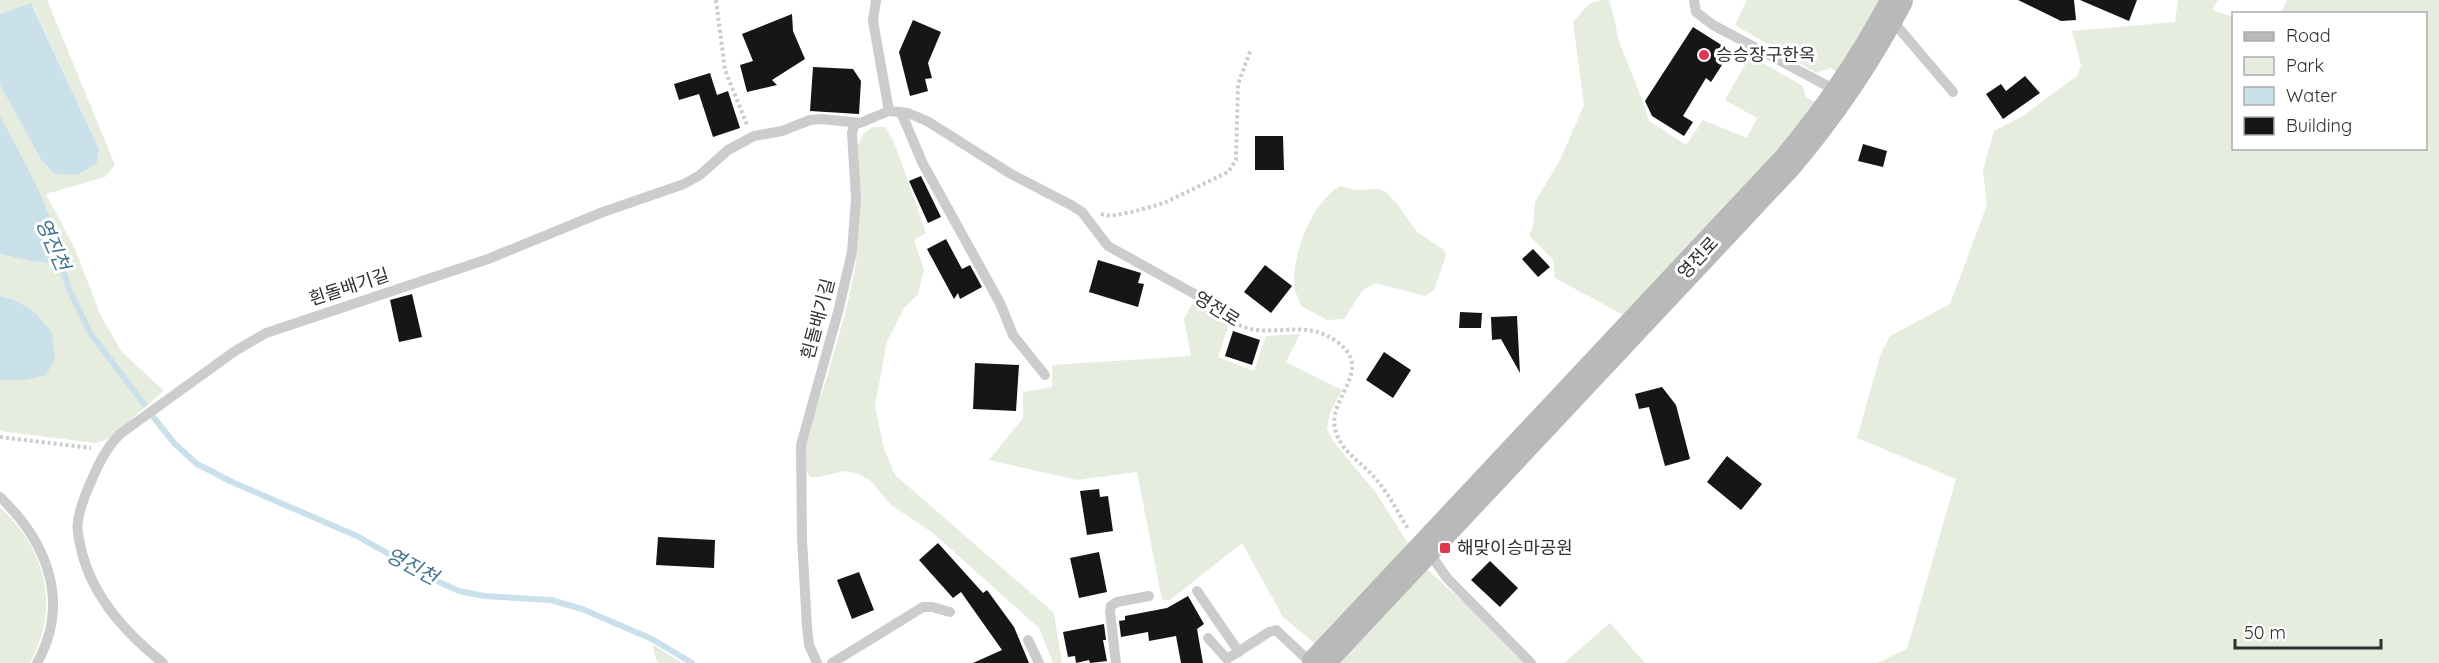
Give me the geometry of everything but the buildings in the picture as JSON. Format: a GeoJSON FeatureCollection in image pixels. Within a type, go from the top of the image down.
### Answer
{"type":"FeatureCollection","features":[{"type":"Feature","properties":{"kind":"street","name":"영전로"},"geometry":{"type":"LineString","coordinates":[[1318,663],[1787,163],[1842,93],[1893,8]]}},
{"type":"Feature","properties":{"kind":"lane"},"geometry":{"type":"LineString","coordinates":[[876,0],[873,21],[895,112],[1000,303],[1013,335],[1045,375]]}},
{"type":"Feature","properties":{"kind":"lane"},"geometry":{"type":"LineString","coordinates":[[1694,0],[1696,12],[1713,25],[1842,93]]}},
{"type":"Feature","properties":{"kind":"lane","name":"영전로"},"geometry":{"type":"LineString","coordinates":[[1893,8],[1953,92]]}},
{"type":"Feature","properties":{"kind":"lane","name":"흰돌배기길"},"geometry":{"type":"LineString","coordinates":[[163,663],[120,622],[99,595],[84,561],[77,523],[90,484],[107,449],[120,434],[153,409],[249,341],[266,333],[488,259],[603,213],[684,184],[700,175],[728,150],[754,136],[782,131],[810,120],[855,123],[895,112]]}},
{"type":"Feature","properties":{"kind":"lane","name":"영전로"},"geometry":{"type":"LineString","coordinates":[[895,112],[927,121],[1011,174],[1082,212],[1108,246],[1200,297]]}},
{"type":"Feature","properties":{"kind":"lane","name":"흰돌배기길"},"geometry":{"type":"LineString","coordinates":[[817,663],[809,645],[807,627],[802,539],[801,445],[852,252],[856,198],[852,133],[855,123]]}},
{"type":"Feature","properties":{"kind":"lane"},"geometry":{"type":"LineString","coordinates":[[0,497],[20,516],[38,542],[52,589],[52,621],[44,652],[37,663]]}},
{"type":"Feature","properties":{"kind":"lane"},"geometry":{"type":"LineString","coordinates":[[1426,549],[1448,578],[1531,663]]}},
{"type":"Feature","properties":{"kind":"lane"},"geometry":{"type":"LineString","coordinates":[[1197,591],[1239,652]]}},
{"type":"Feature","properties":{"kind":"lane"},"geometry":{"type":"LineString","coordinates":[[1116,663],[1111,606],[1117,602],[1149,596]]}},
{"type":"Feature","properties":{"kind":"lane"},"geometry":{"type":"LineString","coordinates":[[832,663],[923,607],[950,612]]}},
{"type":"Feature","properties":{"kind":"lane"},"geometry":{"type":"LineString","coordinates":[[1208,638],[1227,659],[1269,632],[1276,630],[1311,663]]}},
{"type":"Feature","properties":{"kind":"lane"},"geometry":{"type":"LineString","coordinates":[[1028,640],[1038,663]]}},
{"type":"Feature","properties":{"kind":"path"},"geometry":{"type":"LineString","coordinates":[[716,0],[725,70],[741,114],[754,136]]}},
{"type":"Feature","properties":{"kind":"path"},"geometry":{"type":"LineString","coordinates":[[1082,212],[1111,216],[1136,212],[1164,202],[1228,172],[1236,160],[1238,84],[1251,49]]}},
{"type":"Feature","properties":{"kind":"path","name":"영전로"},"geometry":{"type":"LineString","coordinates":[[1200,297],[1221,315],[1239,325],[1257,330],[1311,329],[1337,342],[1349,354],[1353,365],[1351,376],[1336,411],[1334,425],[1337,436],[1345,450],[1374,477],[1411,533],[1426,549]]}},
{"type":"Feature","properties":{"kind":"path"},"geometry":{"type":"LineString","coordinates":[[0,437],[107,449]]}},
{"type":"Feature","properties":{"kind":"green space"},"geometry":{"type":"Polygon","coordinates":[[[0,0],[47,0],[115,165],[105,177],[46,194],[75,249],[100,314],[121,351],[164,391],[108,439],[95,443],[0,431],[0,380],[26,380],[15,300],[0,296],[0,254],[35,262],[66,264],[59,239],[20,153],[0,116],[0,85],[40,158],[54,174],[97,163],[99,149],[32,4],[0,14],[0,0]]]}},
{"type":"Feature","properties":{"kind":"green space"},"geometry":{"type":"Polygon","coordinates":[[[1608,0],[1614,15],[1619,41],[1649,121],[1686,145],[1703,120],[1747,138],[1757,118],[1725,100],[1750,56],[1803,86],[1806,98],[1820,104],[1629,318],[1555,278],[1553,260],[1529,235],[1533,227],[1535,202],[1560,160],[1584,105],[1573,22],[1589,4],[1608,0]]]}},
{"type":"Feature","properties":{"kind":"green space"},"geometry":{"type":"Polygon","coordinates":[[[1747,0],[1885,0],[1841,77],[1831,68],[1816,73],[1735,25],[1747,0]]]}},
{"type":"Feature","properties":{"kind":"green space"},"geometry":{"type":"Polygon","coordinates":[[[2178,0],[2218,0],[2212,10],[2232,17],[2232,150],[2427,150],[2427,12],[2279,12],[2282,11],[2287,0],[2439,0],[2439,663],[1877,663],[1907,649],[1956,479],[1857,438],[1881,353],[1890,336],[1950,304],[1987,205],[1983,170],[1994,131],[2023,116],[2078,75],[2081,65],[2072,31],[2175,22],[2178,0]]]}},
{"type":"Feature","properties":{"kind":"green space"},"geometry":{"type":"Polygon","coordinates":[[[873,127],[886,127],[896,147],[926,233],[914,240],[924,270],[918,294],[905,307],[887,341],[875,406],[884,449],[895,475],[1054,613],[1062,663],[1053,663],[1039,628],[933,533],[891,505],[871,481],[856,473],[845,471],[810,477],[806,467],[806,443],[809,429],[834,354],[854,274],[859,226],[858,145],[864,133],[873,127]]]}},
{"type":"Feature","properties":{"kind":"green space"},"geometry":{"type":"Polygon","coordinates":[[[1340,186],[1356,190],[1380,189],[1386,192],[1417,232],[1444,250],[1446,256],[1434,290],[1425,296],[1375,283],[1362,291],[1344,319],[1327,320],[1301,306],[1294,284],[1301,244],[1306,229],[1321,204],[1340,186]]]}},
{"type":"Feature","properties":{"kind":"green space"},"geometry":{"type":"Polygon","coordinates":[[[1194,301],[1228,327],[1218,357],[1254,371],[1266,336],[1300,334],[1286,362],[1342,390],[1330,413],[1327,428],[1333,441],[1376,493],[1411,548],[1318,646],[1283,617],[1242,543],[1170,600],[1162,600],[1137,472],[1077,480],[989,460],[1023,418],[1023,392],[1052,387],[1052,365],[1191,356],[1184,319],[1194,301]]]}},
{"type":"Feature","properties":{"kind":"green space"},"geometry":{"type":"Polygon","coordinates":[[[0,507],[28,541],[38,560],[44,579],[45,620],[30,663],[0,663],[0,507]]]}},
{"type":"Feature","properties":{"kind":"green space"},"geometry":{"type":"Polygon","coordinates":[[[1418,571],[1429,571],[1525,663],[1332,663],[1418,571]]]}},
{"type":"Feature","properties":{"kind":"green space"},"geometry":{"type":"Polygon","coordinates":[[[1610,623],[1645,663],[1564,663],[1610,623]]]}},
{"type":"Feature","properties":{"kind":"green space"},"geometry":{"type":"Polygon","coordinates":[[[652,644],[682,663],[657,663],[652,644]]]}},
{"type":"Feature","properties":{"kind":"water"},"geometry":{"type":"Polygon","coordinates":[[[31,3],[99,149],[97,163],[77,175],[54,174],[40,158],[0,85],[0,14],[31,3]]]}},
{"type":"Feature","properties":{"kind":"water"},"geometry":{"type":"Polygon","coordinates":[[[0,116],[46,207],[66,264],[35,262],[0,254],[0,116]]]}},
{"type":"Feature","properties":{"kind":"water"},"geometry":{"type":"Polygon","coordinates":[[[0,296],[15,300],[36,313],[52,333],[55,358],[46,375],[26,380],[0,380],[0,296]]]}},
{"type":"Feature","properties":{"kind":"waterway","name":"영진천"},"geometry":{"type":"LineString","coordinates":[[59,258],[69,289],[90,333],[144,404]]}},
{"type":"Feature","properties":{"kind":"waterway","name":"영진천"},"geometry":{"type":"LineString","coordinates":[[154,418],[175,444],[197,464],[232,482],[357,536],[459,591],[484,596],[551,600],[582,609],[652,639],[692,663]]}},
{"type":"Feature","properties":{"kind":"place","name":"승승장구한옥"},"geometry":{"type":"Point","coordinates":[1704,55]}},
{"type":"Feature","properties":{"kind":"place","name":"해맞이승마공원"},"geometry":{"type":"Point","coordinates":[1445,548]}}]}
